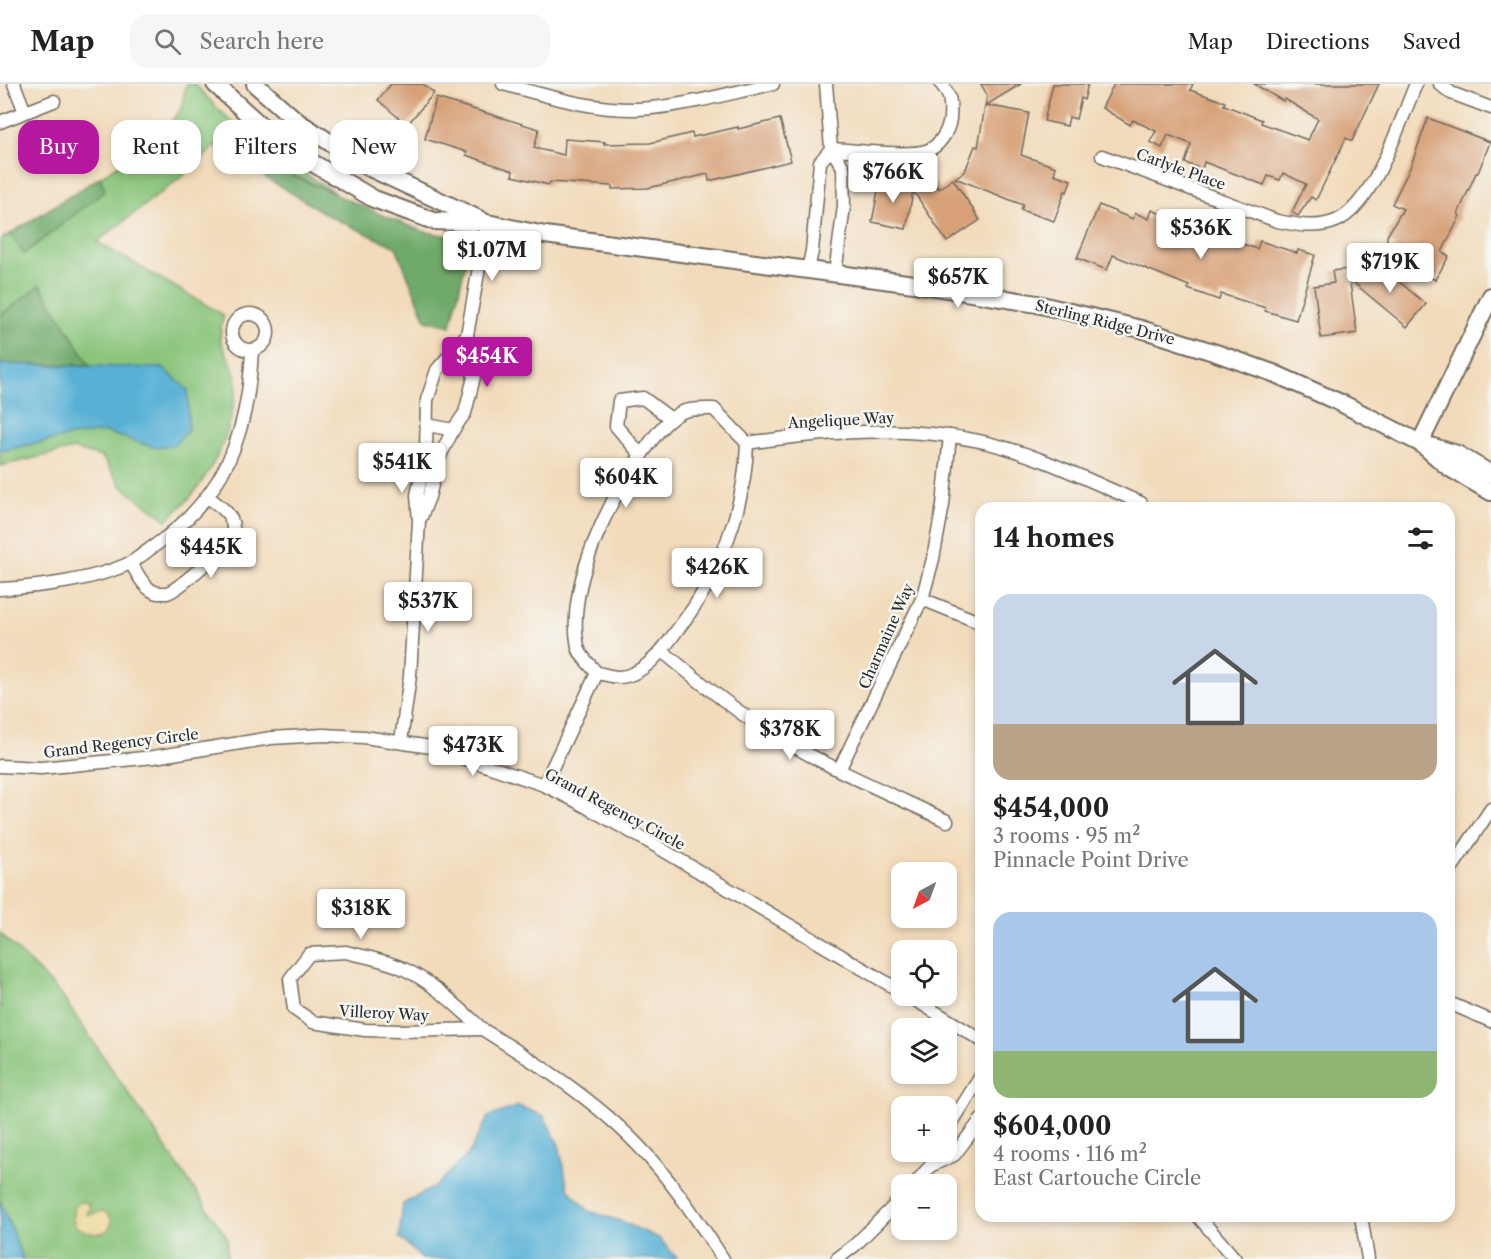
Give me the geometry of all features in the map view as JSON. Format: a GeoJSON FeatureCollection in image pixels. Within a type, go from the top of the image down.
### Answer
{"type":"FeatureCollection","features":[{"type":"Feature","properties":{"kind":"street"},"geometry":{"type":"LineString","coordinates":[[14,84],[25,112]]}},
{"type":"Feature","properties":{"kind":"street","name":"Sterling Ridge Drive"},"geometry":{"type":"LineString","coordinates":[[214,84],[294,153],[374,199],[434,222],[487,223],[557,236],[929,286],[1036,304],[1141,329],[1273,373],[1343,404],[1420,443],[1457,454],[1491,474]]}},
{"type":"Feature","properties":{"kind":"street","name":"Sterling Ridge Drive"},"geometry":{"type":"LineString","coordinates":[[255,84],[298,122],[370,168],[487,223]]}},
{"type":"Feature","properties":{"kind":"street"},"geometry":{"type":"LineString","coordinates":[[503,84],[577,104],[639,109],[680,104],[773,84]]}},
{"type":"Feature","properties":{"kind":"street"},"geometry":{"type":"LineString","coordinates":[[826,84],[831,149],[843,166],[844,206],[835,274]]}},
{"type":"Feature","properties":{"kind":"street"},"geometry":{"type":"LineString","coordinates":[[831,149],[927,151],[943,138],[949,124],[951,104],[948,92],[940,84]]}},
{"type":"Feature","properties":{"kind":"street","name":"Carlyle Place"},"geometry":{"type":"LineString","coordinates":[[1102,156],[1277,221],[1319,226],[1337,221],[1363,199],[1376,177],[1416,84]]}},
{"type":"Feature","properties":{"kind":"street"},"geometry":{"type":"LineString","coordinates":[[1440,84],[1451,93],[1491,108]]}},
{"type":"Feature","properties":{"kind":"street"},"geometry":{"type":"LineString","coordinates":[[0,122],[54,101]]}},
{"type":"Feature","properties":{"kind":"street"},"geometry":{"type":"LineString","coordinates":[[808,270],[812,251],[820,162],[831,149]]}},
{"type":"Feature","properties":{"kind":"street"},"geometry":{"type":"LineString","coordinates":[[419,521],[429,497],[438,460],[465,412],[474,377],[467,335],[487,223]]}},
{"type":"Feature","properties":{"kind":"street"},"geometry":{"type":"LineString","coordinates":[[1420,443],[1491,296]]}},
{"type":"Feature","properties":{"kind":"street"},"geometry":{"type":"LineString","coordinates":[[401,741],[410,676],[419,521],[417,495],[426,453],[428,400],[437,370],[467,335]]}},
{"type":"Feature","properties":{"kind":"street"},"geometry":{"type":"LineString","coordinates":[[0,589],[88,577],[131,563],[171,534],[208,497],[229,460],[244,419],[252,351]]}},
{"type":"Feature","properties":{"kind":"street"},"geometry":{"type":"LineString","coordinates":[[641,455],[616,426],[619,401],[643,398],[670,419]]}},
{"type":"Feature","properties":{"kind":"street"},"geometry":{"type":"LineString","coordinates":[[714,409],[747,443],[747,460],[737,508],[718,561],[699,601],[662,651],[643,668],[621,677],[597,673],[578,650],[576,622],[586,565],[619,488],[641,455],[670,419],[684,410],[714,409]]}},
{"type":"Feature","properties":{"kind":"street"},"geometry":{"type":"LineString","coordinates":[[428,425],[453,430]]}},
{"type":"Feature","properties":{"kind":"street","name":"Angelique Way"},"geometry":{"type":"LineString","coordinates":[[747,443],[835,432],[873,431],[950,436],[980,442],[1047,462],[1139,502]]}},
{"type":"Feature","properties":{"kind":"street","name":"Charmaine Way"},"geometry":{"type":"LineString","coordinates":[[839,770],[921,599],[933,559],[943,505],[950,436]]}},
{"type":"Feature","properties":{"kind":"street","name":"Sterling Ridge Drive"},"geometry":{"type":"LineString","coordinates":[[1420,443],[1448,467],[1491,492]]}},
{"type":"Feature","properties":{"kind":"street"},"geometry":{"type":"LineString","coordinates":[[131,563],[146,587],[156,593],[169,593],[201,568],[229,540],[233,528],[231,516],[208,497]]}},
{"type":"Feature","properties":{"kind":"street"},"geometry":{"type":"LineString","coordinates":[[921,599],[975,621]]}},
{"type":"Feature","properties":{"kind":"street"},"geometry":{"type":"LineString","coordinates":[[662,651],[759,725],[839,770],[948,821]]}},
{"type":"Feature","properties":{"kind":"street"},"geometry":{"type":"LineString","coordinates":[[544,785],[597,673]]}},
{"type":"Feature","properties":{"kind":"street","name":"Grand Regency Circle"},"geometry":{"type":"LineString","coordinates":[[0,766],[41,768],[154,757],[271,738],[323,735],[401,741],[431,747],[544,785],[651,843],[891,985]]}},
{"type":"Feature","properties":{"kind":"street"},"geometry":{"type":"LineString","coordinates":[[1455,863],[1491,809]]}},
{"type":"Feature","properties":{"kind":"street","name":"Villeroy Way"},"geometry":{"type":"LineString","coordinates":[[482,1029],[365,1030],[313,1022],[294,1009],[290,979],[309,954],[346,952],[384,961],[405,969],[433,986],[482,1029],[560,1079],[633,1141],[675,1188],[723,1259]]}},
{"type":"Feature","properties":{"kind":"street"},"geometry":{"type":"LineString","coordinates":[[925,1006],[975,1036]]}},
{"type":"Feature","properties":{"kind":"street"},"geometry":{"type":"LineString","coordinates":[[1455,1006],[1491,1021]]}},
{"type":"Feature","properties":{"kind":"street"},"geometry":{"type":"LineString","coordinates":[[957,1114],[975,1085]]}},
{"type":"Feature","properties":{"kind":"street"},"geometry":{"type":"LineString","coordinates":[[930,1166],[954,1155],[975,1128]]}},
{"type":"Feature","properties":{"kind":"street"},"geometry":{"type":"LineString","coordinates":[[923,1174],[932,1162]]}},
{"type":"Feature","properties":{"kind":"street"},"geometry":{"type":"LineString","coordinates":[[837,1259],[855,1245],[891,1209]]}},
{"type":"Feature","properties":{"kind":"street"},"geometry":{"type":"LineString","coordinates":[[1203,1222],[1235,1259]]}},
{"type":"Feature","properties":{"kind":"street"},"geometry":{"type":"LineString","coordinates":[[1362,1222],[1368,1259]]}},
{"type":"Feature","properties":{"kind":"green space"},"geometry":{"type":"Polygon","coordinates":[[[186,84],[195,84],[231,120],[213,120],[213,147],[201,161],[201,120],[173,120],[181,109],[186,84]]]}},
{"type":"Feature","properties":{"kind":"green space"},"geometry":{"type":"Polygon","coordinates":[[[111,170],[111,174],[185,174],[97,242],[224,315],[221,343],[230,361],[237,385],[229,426],[221,448],[203,480],[190,498],[167,520],[122,487],[102,457],[73,449],[0,466],[0,364],[89,365],[40,285],[0,316],[0,240],[10,234],[24,253],[105,190],[100,177],[111,170]]]}},
{"type":"Feature","properties":{"kind":"green space"},"geometry":{"type":"Polygon","coordinates":[[[260,174],[289,174],[422,231],[454,237],[465,245],[466,261],[451,326],[426,320],[396,247],[331,217],[260,174]]]}},
{"type":"Feature","properties":{"kind":"green space"},"geometry":{"type":"Polygon","coordinates":[[[290,174],[305,174],[336,193],[290,174]]]}},
{"type":"Feature","properties":{"kind":"green space"},"geometry":{"type":"Polygon","coordinates":[[[100,177],[105,191],[24,254],[10,234],[100,177]]]}},
{"type":"Feature","properties":{"kind":"green space"},"geometry":{"type":"Polygon","coordinates":[[[40,285],[90,365],[0,364],[0,316],[40,285]]]}},
{"type":"Feature","properties":{"kind":"green space"},"geometry":{"type":"Polygon","coordinates":[[[0,933],[59,992],[227,1237],[227,1259],[0,1259],[0,933]]]}},
{"type":"Feature","properties":{"kind":"sand"},"geometry":{"type":"Polygon","coordinates":[[[80,1202],[87,1203],[90,1208],[88,1215],[103,1211],[109,1215],[112,1221],[109,1230],[96,1233],[76,1227],[73,1213],[80,1202]]]}},
{"type":"Feature","properties":{"kind":"water"},"geometry":{"type":"Polygon","coordinates":[[[0,364],[163,368],[188,390],[188,430],[174,445],[154,447],[105,432],[71,436],[0,451],[0,364]]]}},
{"type":"Feature","properties":{"kind":"water"},"geometry":{"type":"Polygon","coordinates":[[[518,1106],[544,1116],[559,1145],[568,1189],[589,1211],[623,1222],[659,1238],[678,1259],[422,1259],[399,1237],[403,1204],[436,1186],[469,1153],[488,1117],[518,1106]]]}},
{"type":"Feature","properties":{"kind":"water"},"geometry":{"type":"Polygon","coordinates":[[[0,1200],[23,1259],[0,1259],[0,1200]]]}},
{"type":"Feature","properties":{"kind":"building"},"geometry":{"type":"Polygon","coordinates":[[[391,84],[423,84],[434,93],[411,120],[401,120],[378,100],[391,84]]]}},
{"type":"Feature","properties":{"kind":"building"},"geometry":{"type":"Polygon","coordinates":[[[981,84],[1021,84],[986,105],[1029,113],[1021,155],[1056,167],[1054,174],[1071,180],[1054,221],[1021,210],[1023,205],[955,178],[965,171],[975,146],[978,147],[987,95],[981,84]]]}},
{"type":"Feature","properties":{"kind":"building"},"geometry":{"type":"Polygon","coordinates":[[[1053,84],[1088,84],[1084,100],[1081,98],[1076,119],[1069,117],[1067,126],[1044,121],[1053,84]]]}},
{"type":"Feature","properties":{"kind":"building"},"geometry":{"type":"Polygon","coordinates":[[[1114,84],[1193,84],[1190,90],[1225,102],[1224,105],[1262,120],[1261,123],[1308,140],[1318,119],[1254,84],[1379,84],[1352,141],[1346,138],[1316,200],[1311,197],[1298,216],[1292,212],[1306,184],[1283,173],[1280,180],[1268,176],[1264,185],[1204,162],[1202,169],[1185,163],[1191,144],[1168,135],[1162,148],[1150,142],[1156,131],[1133,120],[1130,125],[1102,108],[1114,84]]]}},
{"type":"Feature","properties":{"kind":"building"},"geometry":{"type":"Polygon","coordinates":[[[436,98],[539,129],[534,148],[564,155],[565,139],[605,142],[604,144],[650,143],[692,133],[693,137],[738,127],[738,129],[780,119],[791,161],[709,181],[708,174],[648,188],[612,189],[612,186],[550,182],[549,185],[512,176],[513,171],[466,155],[467,152],[425,139],[436,98]]]}},
{"type":"Feature","properties":{"kind":"building"},"geometry":{"type":"Polygon","coordinates":[[[1428,118],[1490,142],[1458,214],[1460,216],[1442,252],[1449,256],[1435,280],[1391,254],[1396,246],[1387,241],[1387,236],[1403,209],[1392,204],[1410,168],[1428,118]]]}},
{"type":"Feature","properties":{"kind":"building"},"geometry":{"type":"Polygon","coordinates":[[[953,179],[980,220],[947,242],[914,192],[933,180],[939,189],[953,179]]]}},
{"type":"Feature","properties":{"kind":"building"},"geometry":{"type":"Polygon","coordinates":[[[880,180],[914,187],[906,229],[872,222],[880,180]]]}},
{"type":"Feature","properties":{"kind":"building"},"geometry":{"type":"Polygon","coordinates":[[[1099,205],[1133,219],[1135,213],[1149,219],[1152,210],[1207,234],[1208,232],[1257,249],[1260,241],[1297,253],[1298,250],[1315,255],[1296,320],[1221,294],[1219,300],[1188,289],[1189,286],[1113,255],[1107,270],[1077,258],[1099,205]]]}},
{"type":"Feature","properties":{"kind":"building"},"geometry":{"type":"Polygon","coordinates":[[[1373,260],[1426,304],[1407,327],[1354,283],[1373,260]]]}},
{"type":"Feature","properties":{"kind":"building"},"geometry":{"type":"Polygon","coordinates":[[[1348,269],[1357,333],[1321,338],[1314,286],[1334,283],[1332,271],[1348,269]]]}}]}
